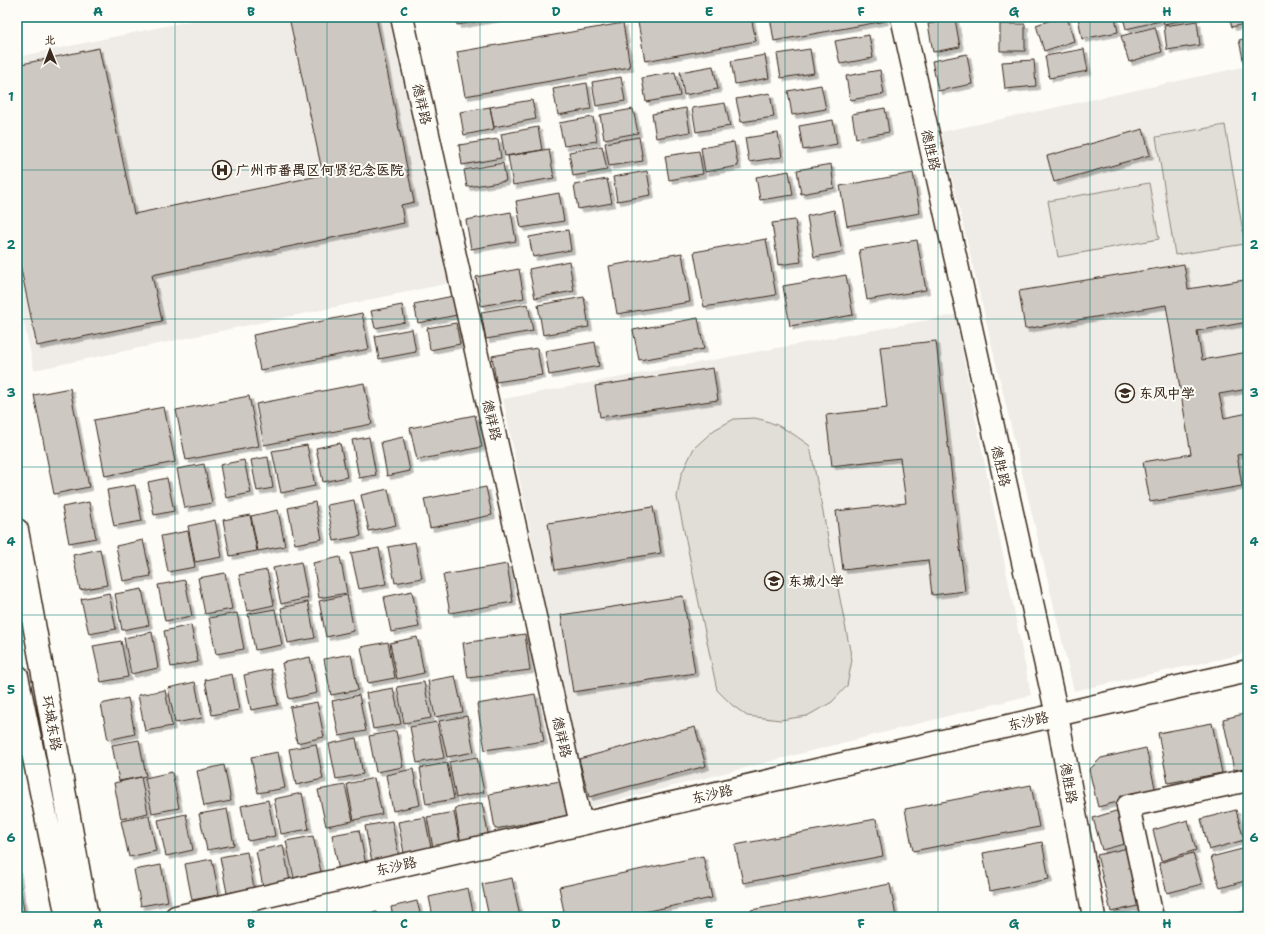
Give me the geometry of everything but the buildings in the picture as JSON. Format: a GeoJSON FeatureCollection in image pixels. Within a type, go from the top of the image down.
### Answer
{"type":"FeatureCollection","features":[{"type":"Feature","properties":{"kind":"street","name":"德祥路"},"geometry":{"type":"LineString","coordinates":[[402,17],[581,824]]}},
{"type":"Feature","properties":{"kind":"street","name":"德胜路"},"geometry":{"type":"LineString","coordinates":[[902,17],[1057,715],[1094,917]]}},
{"type":"Feature","properties":{"kind":"street","name":"环城东路"},"geometry":{"type":"LineString","coordinates":[[17,530],[87,917]]}},
{"type":"Feature","properties":{"kind":"street","name":"东沙路"},"geometry":{"type":"LineString","coordinates":[[176,917],[1248,671]]}},
{"type":"Feature","properties":{"kind":"street","name":"环城东路"},"geometry":{"type":"LineString","coordinates":[[17,676],[67,917]]}},
{"type":"Feature","properties":{"kind":"street"},"geometry":{"type":"LineString","coordinates":[[1152,917],[1128,806],[1248,780]]}},
{"type":"Feature","properties":{"kind":"shaded area","name":"广州市番禺区何贤纪念医院"},"geometry":{"type":"Polygon","coordinates":[[[209,17],[395,17],[450,283],[34,370],[17,290],[17,57],[209,17]]]}},
{"type":"Feature","properties":{"kind":"shaded area","name":"东风中学"},"geometry":{"type":"Polygon","coordinates":[[[1243,67],[1248,86],[1248,653],[1074,691],[941,132],[1243,67]]]}},
{"type":"Feature","properties":{"kind":"shaded area"},"geometry":{"type":"Polygon","coordinates":[[[1225,125],[1245,244],[1175,255],[1156,137],[1225,125]]]}},
{"type":"Feature","properties":{"kind":"shaded area"},"geometry":{"type":"Polygon","coordinates":[[[1149,183],[1159,239],[1058,257],[1048,201],[1149,183]]]}},
{"type":"Feature","properties":{"kind":"shaded area","name":"东城小学"},"geometry":{"type":"Polygon","coordinates":[[[955,315],[1031,695],[587,808],[503,399],[955,315]]]}},
{"type":"Feature","properties":{"kind":"shaded area"},"geometry":{"type":"Polygon","coordinates":[[[755,418],[784,429],[797,436],[810,446],[852,660],[847,686],[832,702],[807,716],[780,720],[747,716],[732,705],[717,690],[677,497],[681,475],[694,448],[714,430],[734,419],[755,418]]]}},
{"type":"Feature","properties":{"kind":"place","name":"广州市番禺区何贤纪念医院"},"geometry":{"type":"Point","coordinates":[222,170]}},
{"type":"Feature","properties":{"kind":"place","name":"东风中学"},"geometry":{"type":"Point","coordinates":[1125,393]}},
{"type":"Feature","properties":{"kind":"place","name":"东城小学"},"geometry":{"type":"Point","coordinates":[774,581]}}]}
